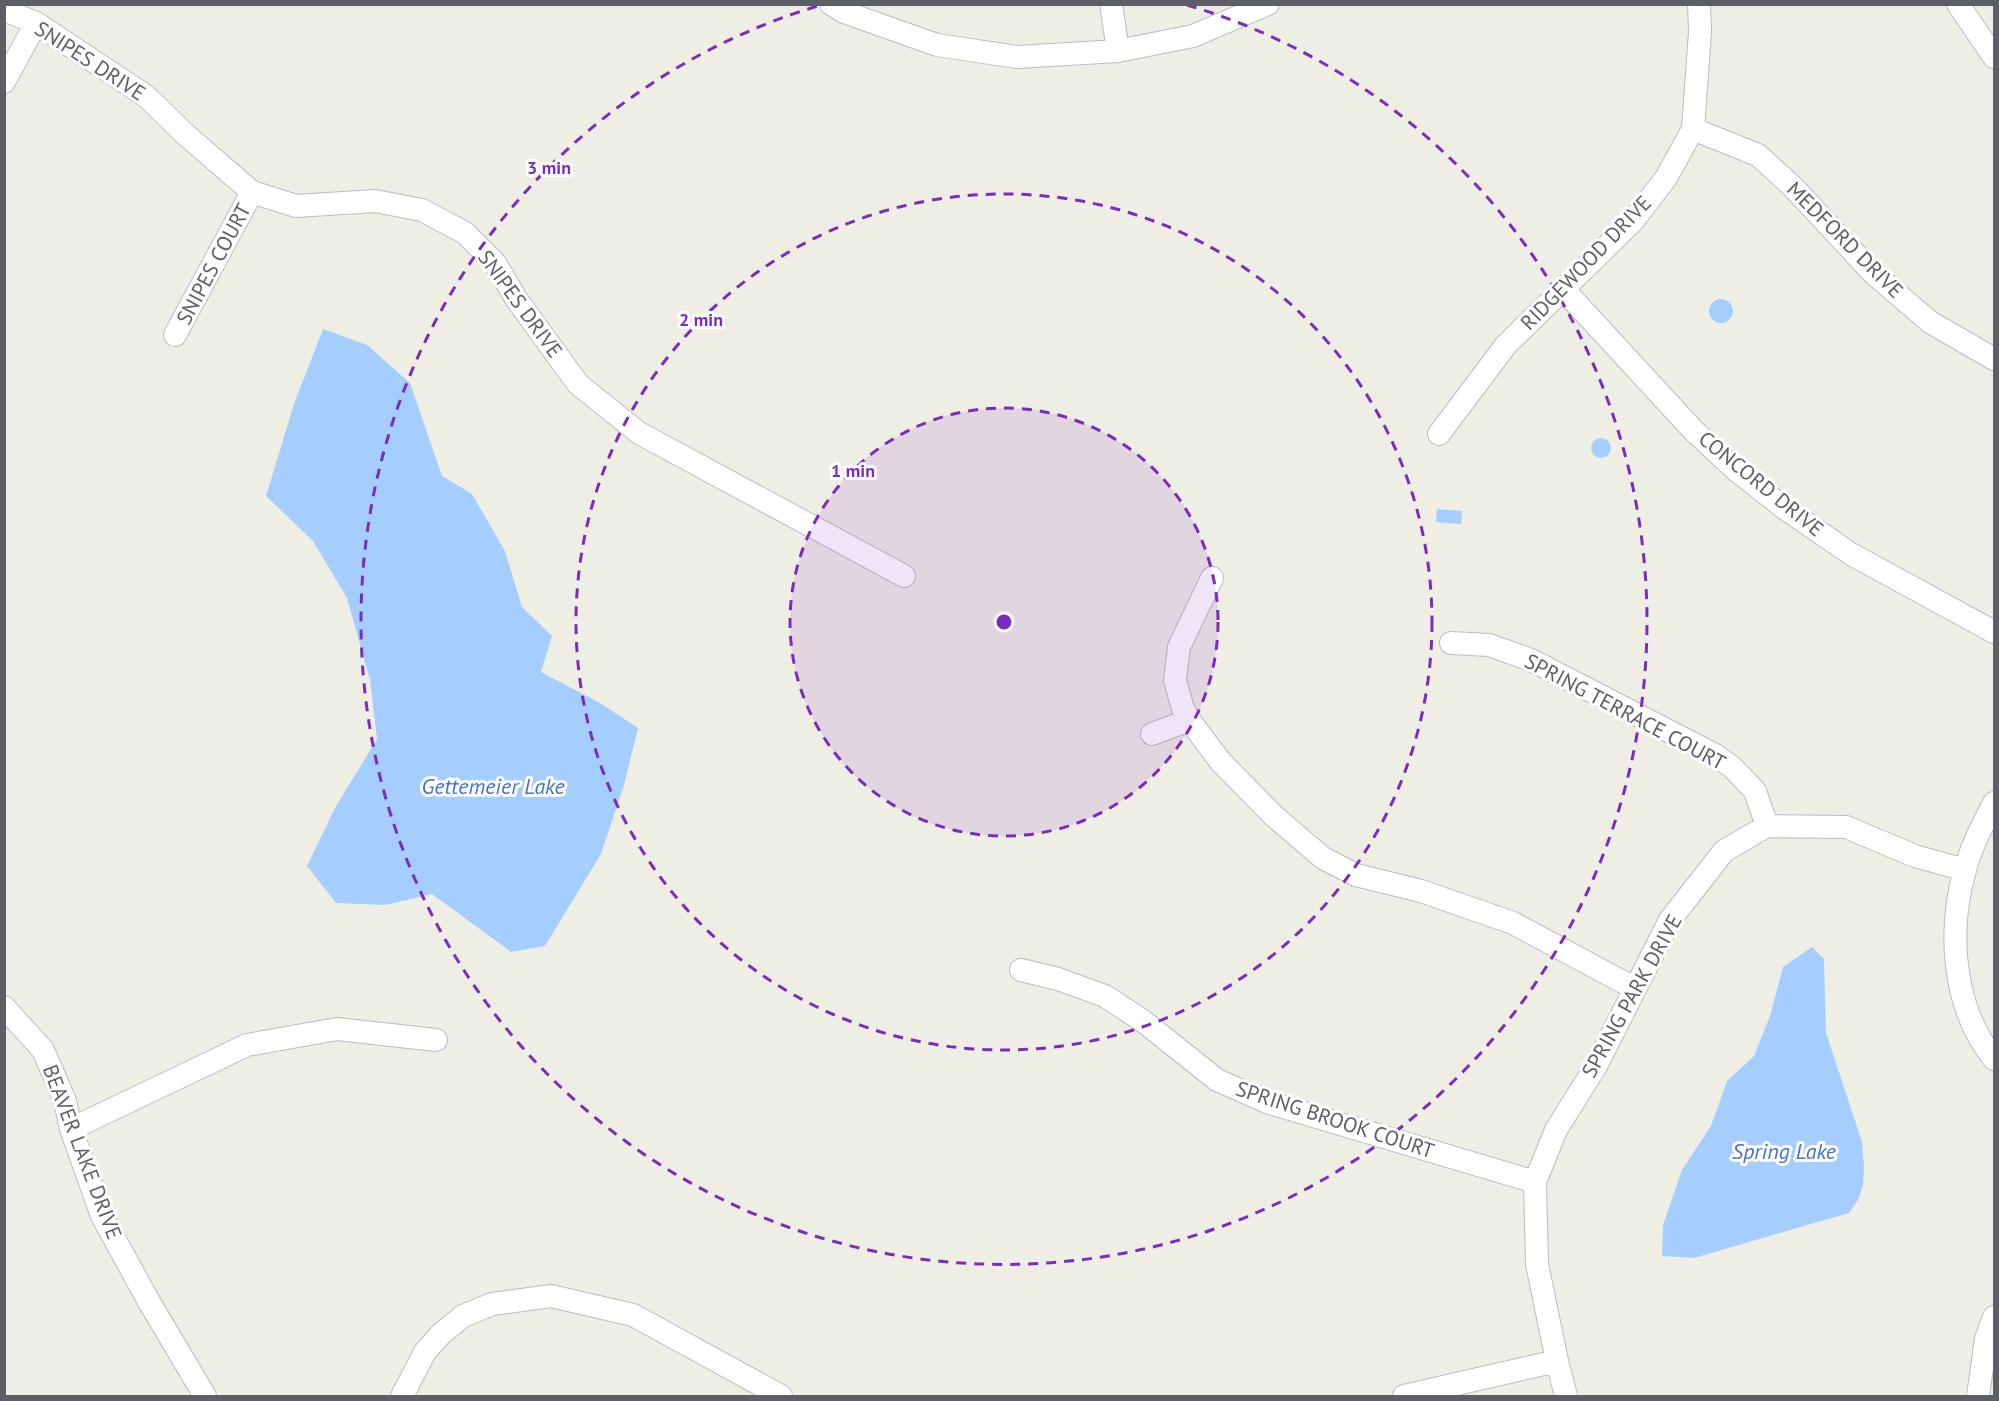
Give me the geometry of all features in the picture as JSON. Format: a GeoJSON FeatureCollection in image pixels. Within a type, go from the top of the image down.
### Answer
{"type":"FeatureCollection","features":[{"type":"Feature","properties":{"kind":"street"},"geometry":{"type":"LineString","coordinates":[[831,4],[844,12],[937,45],[1017,57],[1118,51],[1193,36],[1268,4]]}},
{"type":"Feature","properties":{"kind":"street"},"geometry":{"type":"LineString","coordinates":[[1111,4],[1118,51]]}},
{"type":"Feature","properties":{"kind":"street","name":"RIDGEWOOD DRIVE"},"geometry":{"type":"LineString","coordinates":[[1439,434],[1506,345],[1632,222],[1666,178],[1693,129],[1700,32],[1699,4]]}},
{"type":"Feature","properties":{"kind":"street"},"geometry":{"type":"LineString","coordinates":[[1958,4],[1995,57]]}},
{"type":"Feature","properties":{"kind":"street","name":"SNIPES DRIVE"},"geometry":{"type":"LineString","coordinates":[[4,10],[36,24],[146,96],[186,135],[252,192],[296,206],[375,201],[413,208],[422,210],[465,233],[495,263],[517,300],[578,384],[639,433],[904,576]]}},
{"type":"Feature","properties":{"kind":"street"},"geometry":{"type":"LineString","coordinates":[[4,82],[36,24]]}},
{"type":"Feature","properties":{"kind":"street","name":"MEDFORD DRIVE"},"geometry":{"type":"LineString","coordinates":[[1693,129],[1758,155],[1793,187],[1872,273],[1930,322],[1995,359]]}},
{"type":"Feature","properties":{"kind":"street","name":"SNIPES COURT"},"geometry":{"type":"LineString","coordinates":[[175,335],[252,192]]}},
{"type":"Feature","properties":{"kind":"street","name":"CONCORD DRIVE"},"geometry":{"type":"LineString","coordinates":[[1564,290],[1693,430],[1744,476],[1851,554],[1995,632]]}},
{"type":"Feature","properties":{"kind":"street"},"geometry":{"type":"LineString","coordinates":[[1212,578],[1179,647],[1175,680],[1183,709],[1190,720],[1220,761],[1274,816],[1323,858],[1356,875],[1421,891],[1513,923],[1634,988]]}},
{"type":"Feature","properties":{"kind":"street","name":"SPRING TERRACE COURT"},"geometry":{"type":"LineString","coordinates":[[1451,643],[1489,645],[1531,660],[1715,755],[1732,767],[1755,791],[1767,826]]}},
{"type":"Feature","properties":{"kind":"street"},"geometry":{"type":"LineString","coordinates":[[1152,734],[1190,720]]}},
{"type":"Feature","properties":{"kind":"street"},"geometry":{"type":"LineString","coordinates":[[1995,803],[1979,833],[1965,870],[1956,911],[1955,954],[1967,1013],[1986,1048],[1995,1059]]}},
{"type":"Feature","properties":{"kind":"street"},"geometry":{"type":"LineString","coordinates":[[1767,826],[1846,827],[1915,856],[1965,870]]}},
{"type":"Feature","properties":{"kind":"street","name":"SPRING PARK DRIVE"},"geometry":{"type":"LineString","coordinates":[[1566,1396],[1537,1264],[1535,1182],[1556,1130],[1596,1066],[1670,920],[1724,851],[1767,826]]}},
{"type":"Feature","properties":{"kind":"street","name":"SPRING BROOK COURT"},"geometry":{"type":"LineString","coordinates":[[1021,970],[1058,979],[1105,996],[1143,1021],[1217,1080],[1267,1102],[1535,1182]]}},
{"type":"Feature","properties":{"kind":"street","name":"BEAVER LAKE DRIVE"},"geometry":{"type":"LineString","coordinates":[[4,1007],[43,1050],[65,1101],[71,1129],[102,1216],[205,1396]]}},
{"type":"Feature","properties":{"kind":"street"},"geometry":{"type":"LineString","coordinates":[[71,1129],[247,1045],[337,1029],[436,1040]]}},
{"type":"Feature","properties":{"kind":"street"},"geometry":{"type":"LineString","coordinates":[[402,1396],[425,1352],[441,1334],[463,1316],[492,1304],[551,1296],[633,1315],[781,1396]]}},
{"type":"Feature","properties":{"kind":"street"},"geometry":{"type":"LineString","coordinates":[[1978,1396],[1986,1339],[1995,1317]]}},
{"type":"Feature","properties":{"kind":"street"},"geometry":{"type":"LineString","coordinates":[[1404,1396],[1557,1361]]}},
{"type":"Feature","properties":{"kind":"water"},"geometry":{"type":"Polygon","coordinates":[[[1721,299],[1726,300],[1732,306],[1732,316],[1726,322],[1721,323],[1716,322],[1710,316],[1709,311],[1710,306],[1716,300],[1721,299]]]}},
{"type":"Feature","properties":{"kind":"water","name":"Gettemeier Lake"},"geometry":{"type":"Polygon","coordinates":[[[323,329],[367,345],[410,383],[442,476],[472,494],[505,551],[522,607],[552,636],[541,672],[600,703],[638,728],[624,785],[601,854],[545,946],[511,952],[432,894],[385,905],[336,903],[307,866],[335,808],[377,739],[370,680],[347,598],[313,541],[266,496],[294,404],[323,329]]]}},
{"type":"Feature","properties":{"kind":"water"},"geometry":{"type":"Polygon","coordinates":[[[1601,438],[1608,441],[1611,448],[1608,455],[1601,458],[1594,455],[1591,448],[1594,441],[1601,438]]]}},
{"type":"Feature","properties":{"kind":"water"},"geometry":{"type":"Polygon","coordinates":[[[1437,509],[1462,511],[1461,524],[1436,522],[1437,509]]]}},
{"type":"Feature","properties":{"kind":"water","name":"Spring Lake"},"geometry":{"type":"Polygon","coordinates":[[[1812,947],[1824,959],[1826,1033],[1862,1142],[1863,1185],[1858,1200],[1849,1213],[1694,1258],[1662,1256],[1663,1225],[1682,1170],[1711,1126],[1727,1081],[1754,1056],[1770,1016],[1783,967],[1812,947]]]}}]}
